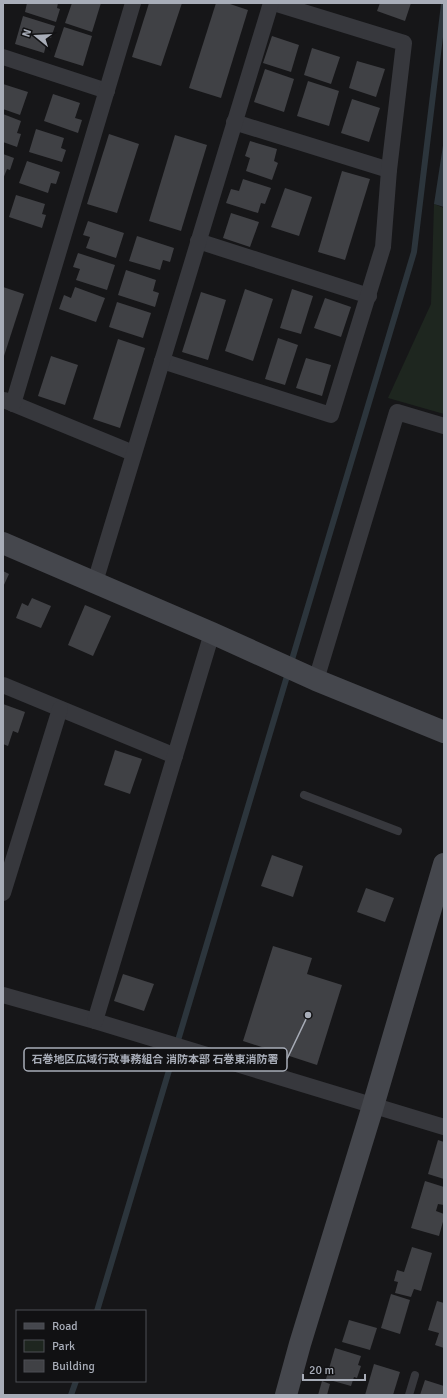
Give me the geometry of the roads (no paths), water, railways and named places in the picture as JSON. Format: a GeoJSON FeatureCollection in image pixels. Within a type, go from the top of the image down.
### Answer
{"type":"FeatureCollection","features":[{"type":"Feature","properties":{"kind":"street"},"geometry":{"type":"LineString","coordinates":[[133,3],[8,402],[133,453]]}},
{"type":"Feature","properties":{"kind":"street"},"geometry":{"type":"LineString","coordinates":[[95,582],[271,3]]}},
{"type":"Feature","properties":{"kind":"street"},"geometry":{"type":"LineString","coordinates":[[162,361],[331,415],[369,296],[383,247],[389,170],[404,43],[274,3]]}},
{"type":"Feature","properties":{"kind":"street"},"geometry":{"type":"LineString","coordinates":[[3,57],[107,90]]}},
{"type":"Feature","properties":{"kind":"street"},"geometry":{"type":"LineString","coordinates":[[234,122],[389,170]]}},
{"type":"Feature","properties":{"kind":"street"},"geometry":{"type":"LineString","coordinates":[[198,241],[369,296]]}},
{"type":"Feature","properties":{"kind":"street"},"geometry":{"type":"LineString","coordinates":[[309,677],[397,412],[444,426]]}},
{"type":"Feature","properties":{"kind":"street"},"geometry":{"type":"LineString","coordinates":[[3,543],[212,633],[309,677],[444,732]]}},
{"type":"Feature","properties":{"kind":"street"},"geometry":{"type":"LineString","coordinates":[[95,1021],[212,633]]}},
{"type":"Feature","properties":{"kind":"street"},"geometry":{"type":"LineString","coordinates":[[3,685],[175,756]]}},
{"type":"Feature","properties":{"kind":"street"},"geometry":{"type":"LineString","coordinates":[[3,893],[60,709]]}},
{"type":"Feature","properties":{"kind":"street"},"geometry":{"type":"LineString","coordinates":[[286,1395],[302,1337],[373,1106],[444,864]]}},
{"type":"Feature","properties":{"kind":"street"},"geometry":{"type":"LineString","coordinates":[[3,994],[444,1127]]}},
{"type":"Feature","properties":{"kind":"lane"},"geometry":{"type":"LineString","coordinates":[[304,795],[398,831]]}},
{"type":"Feature","properties":{"kind":"lane"},"geometry":{"type":"LineString","coordinates":[[410,1395],[416,1375]]}},
{"type":"Feature","properties":{"kind":"waterway"},"geometry":{"type":"LineString","coordinates":[[97,1310],[414,252],[444,4]]}},
{"type":"Feature","properties":{"kind":"waterway"},"geometry":{"type":"LineString","coordinates":[[71,1395],[76,1382]]}},
{"type":"Feature","properties":{"kind":"place","name":"石巻地区広域行政事務組合 消防本部 石巻東消防署"},"geometry":{"type":"Point","coordinates":[308,1015]}}]}
